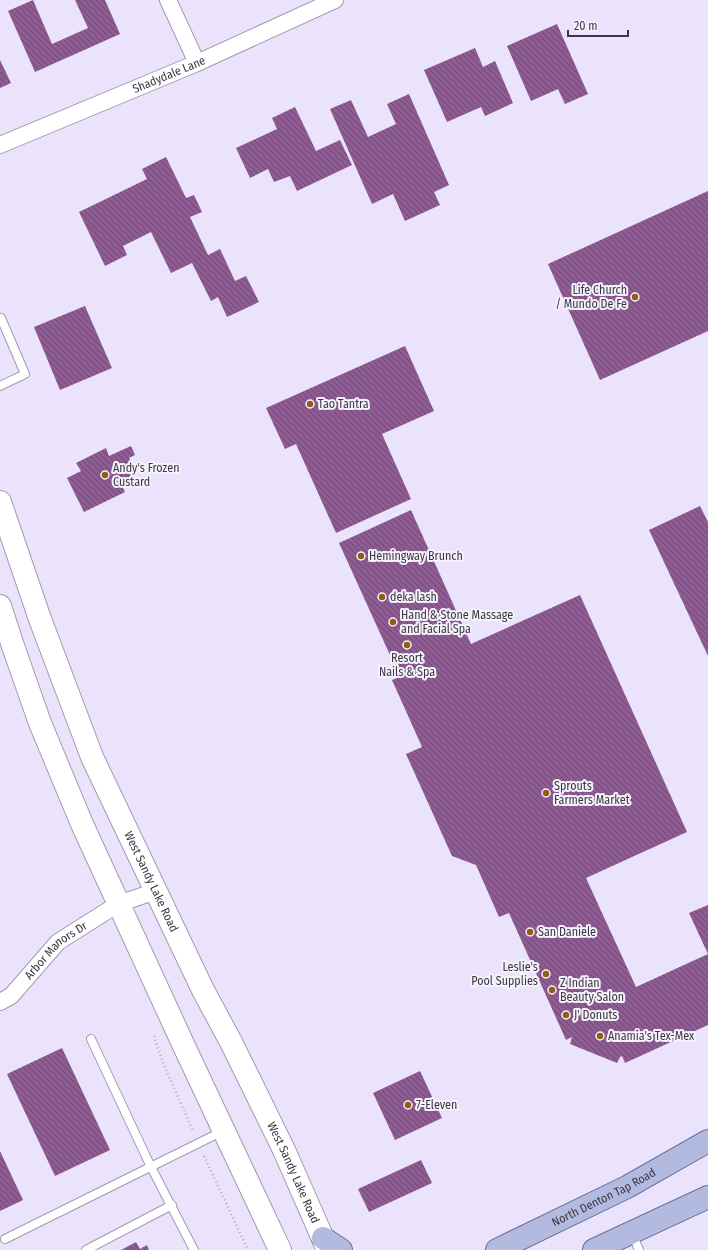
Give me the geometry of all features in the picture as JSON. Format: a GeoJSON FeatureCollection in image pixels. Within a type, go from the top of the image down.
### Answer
{"type":"FeatureCollection","features":[{"type":"Feature","properties":{"kind":"main road","name":"West Sandy Lake Road"},"geometry":{"type":"LineString","coordinates":[[0,502],[40,619],[92,758],[203,990],[232,1044],[284,1150],[325,1244]]}},
{"type":"Feature","properties":{"kind":"main road"},"geometry":{"type":"LineString","coordinates":[[0,606],[40,723],[82,824],[280,1250]]}},
{"type":"Feature","properties":{"kind":"main road","name":"North Denton Tap Road"},"geometry":{"type":"LineString","coordinates":[[497,1250],[628,1187],[708,1141]]}},
{"type":"Feature","properties":{"kind":"main road"},"geometry":{"type":"LineString","coordinates":[[594,1250],[635,1241],[708,1197]]}},
{"type":"Feature","properties":{"kind":"main road"},"geometry":{"type":"LineString","coordinates":[[325,1244],[341,1250]]}},
{"type":"Feature","properties":{"kind":"street"},"geometry":{"type":"LineString","coordinates":[[168,0],[197,64]]}},
{"type":"Feature","properties":{"kind":"street","name":"Shadydale Lane"},"geometry":{"type":"LineString","coordinates":[[0,145],[197,64],[335,0]]}},
{"type":"Feature","properties":{"kind":"street","name":"Arbor Manors Dr"},"geometry":{"type":"LineString","coordinates":[[0,1002],[11,996],[58,942],[118,904],[156,891]]}},
{"type":"Feature","properties":{"kind":"lane"},"geometry":{"type":"LineString","coordinates":[[0,386],[25,374],[1,318]]}},
{"type":"Feature","properties":{"kind":"lane"},"geometry":{"type":"LineString","coordinates":[[91,1039],[151,1167],[194,1250]]}},
{"type":"Feature","properties":{"kind":"lane"},"geometry":{"type":"LineString","coordinates":[[5,1239],[224,1130]]}},
{"type":"Feature","properties":{"kind":"lane"},"geometry":{"type":"LineString","coordinates":[[86,1250],[172,1205]]}},
{"type":"Feature","properties":{"kind":"building"},"geometry":{"type":"Polygon","coordinates":[[[33,0],[52,44],[88,28],[75,0],[105,0],[120,34],[35,72],[8,11],[33,0]]]}},
{"type":"Feature","properties":{"kind":"building"},"geometry":{"type":"Polygon","coordinates":[[[557,24],[588,94],[565,104],[558,89],[531,101],[507,46],[557,24]]]}},
{"type":"Feature","properties":{"kind":"building"},"geometry":{"type":"Polygon","coordinates":[[[475,48],[483,67],[495,61],[513,103],[485,116],[481,107],[447,122],[424,70],[475,48]]]}},
{"type":"Feature","properties":{"kind":"building"},"geometry":{"type":"Polygon","coordinates":[[[0,60],[11,83],[0,88],[0,60]]]}},
{"type":"Feature","properties":{"kind":"building"},"geometry":{"type":"Polygon","coordinates":[[[409,94],[449,185],[434,192],[440,205],[405,221],[393,194],[372,204],[330,109],[351,100],[368,137],[396,124],[387,104],[409,94]]]}},
{"type":"Feature","properties":{"kind":"building"},"geometry":{"type":"Polygon","coordinates":[[[295,107],[316,151],[340,140],[352,165],[297,191],[290,176],[274,182],[268,169],[250,178],[236,148],[277,129],[272,118],[295,107]]]}},
{"type":"Feature","properties":{"kind":"building"},"geometry":{"type":"Polygon","coordinates":[[[166,157],[186,198],[194,195],[202,212],[190,217],[208,255],[220,249],[235,281],[246,276],[259,302],[227,317],[218,297],[211,301],[192,263],[171,273],[151,232],[123,246],[127,255],[105,266],[79,212],[147,179],[142,169],[166,157]]]}},
{"type":"Feature","properties":{"kind":"building","name":"Life Church / Mundo De Fe"},"geometry":{"type":"Polygon","coordinates":[[[708,191],[708,331],[600,380],[548,264],[708,191]]]}},
{"type":"Feature","properties":{"kind":"building"},"geometry":{"type":"Polygon","coordinates":[[[85,306],[112,368],[60,390],[34,327],[85,306]]]}},
{"type":"Feature","properties":{"kind":"building"},"geometry":{"type":"Polygon","coordinates":[[[405,346],[434,411],[382,434],[411,499],[336,533],[296,444],[285,449],[266,408],[405,346]]]}},
{"type":"Feature","properties":{"kind":"building"},"geometry":{"type":"Polygon","coordinates":[[[131,446],[135,455],[129,458],[131,462],[127,464],[135,479],[122,486],[125,492],[84,512],[67,478],[81,471],[76,463],[106,448],[109,456],[131,446]]]}},
{"type":"Feature","properties":{"kind":"building"},"geometry":{"type":"Polygon","coordinates":[[[700,506],[708,522],[708,656],[649,530],[700,506]]]}},
{"type":"Feature","properties":{"kind":"building","name":"Sprouts Farmers Market"},"geometry":{"type":"Polygon","coordinates":[[[411,510],[471,644],[580,595],[687,832],[586,878],[636,987],[708,954],[708,1025],[625,1063],[622,1056],[617,1063],[570,1044],[572,1037],[566,1040],[509,913],[499,917],[476,865],[452,856],[406,754],[422,747],[392,680],[400,677],[339,543],[411,510]]]}},
{"type":"Feature","properties":{"kind":"building"},"geometry":{"type":"Polygon","coordinates":[[[708,905],[708,954],[689,913],[708,905]]]}},
{"type":"Feature","properties":{"kind":"building"},"geometry":{"type":"Polygon","coordinates":[[[62,1048],[110,1150],[55,1176],[7,1074],[62,1048]]]}},
{"type":"Feature","properties":{"kind":"building","name":"7-Eleven"},"geometry":{"type":"Polygon","coordinates":[[[420,1071],[442,1118],[395,1140],[373,1093],[420,1071]]]}},
{"type":"Feature","properties":{"kind":"building"},"geometry":{"type":"Polygon","coordinates":[[[0,1151],[23,1200],[0,1211],[0,1151]]]}},
{"type":"Feature","properties":{"kind":"building"},"geometry":{"type":"Polygon","coordinates":[[[421,1160],[432,1183],[369,1212],[358,1189],[421,1160]]]}},
{"type":"Feature","properties":{"kind":"building"},"geometry":{"type":"Polygon","coordinates":[[[136,1242],[140,1249],[147,1245],[149,1250],[121,1250],[136,1242]]]}},
{"type":"Feature","properties":{"kind":"place","name":"Life Church / Mundo De Fe"},"geometry":{"type":"Point","coordinates":[635,297]}},
{"type":"Feature","properties":{"kind":"place","name":"Tao Tantra"},"geometry":{"type":"Point","coordinates":[310,404]}},
{"type":"Feature","properties":{"kind":"place","name":"Andy's Frozen Custard"},"geometry":{"type":"Point","coordinates":[105,475]}},
{"type":"Feature","properties":{"kind":"place","name":"Hemingway Brunch"},"geometry":{"type":"Point","coordinates":[361,556]}},
{"type":"Feature","properties":{"kind":"place","name":"deka lash"},"geometry":{"type":"Point","coordinates":[382,597]}},
{"type":"Feature","properties":{"kind":"place","name":"Hand & Stone Massage and Facial Spa"},"geometry":{"type":"Point","coordinates":[393,622]}},
{"type":"Feature","properties":{"kind":"place","name":"Resort Nails & Spa"},"geometry":{"type":"Point","coordinates":[407,645]}},
{"type":"Feature","properties":{"kind":"place","name":"Sprouts Farmers Market"},"geometry":{"type":"Point","coordinates":[546,793]}},
{"type":"Feature","properties":{"kind":"place","name":"San Daniele"},"geometry":{"type":"Point","coordinates":[530,932]}},
{"type":"Feature","properties":{"kind":"place","name":"Leslie's Pool Supplies"},"geometry":{"type":"Point","coordinates":[546,974]}},
{"type":"Feature","properties":{"kind":"place","name":"Z Indian Beauty Salon"},"geometry":{"type":"Point","coordinates":[552,990]}},
{"type":"Feature","properties":{"kind":"place","name":"J' Donuts"},"geometry":{"type":"Point","coordinates":[566,1015]}},
{"type":"Feature","properties":{"kind":"place","name":"Anamia's Tex-Mex"},"geometry":{"type":"Point","coordinates":[600,1036]}},
{"type":"Feature","properties":{"kind":"place","name":"7-Eleven"},"geometry":{"type":"Point","coordinates":[408,1105]}}]}
